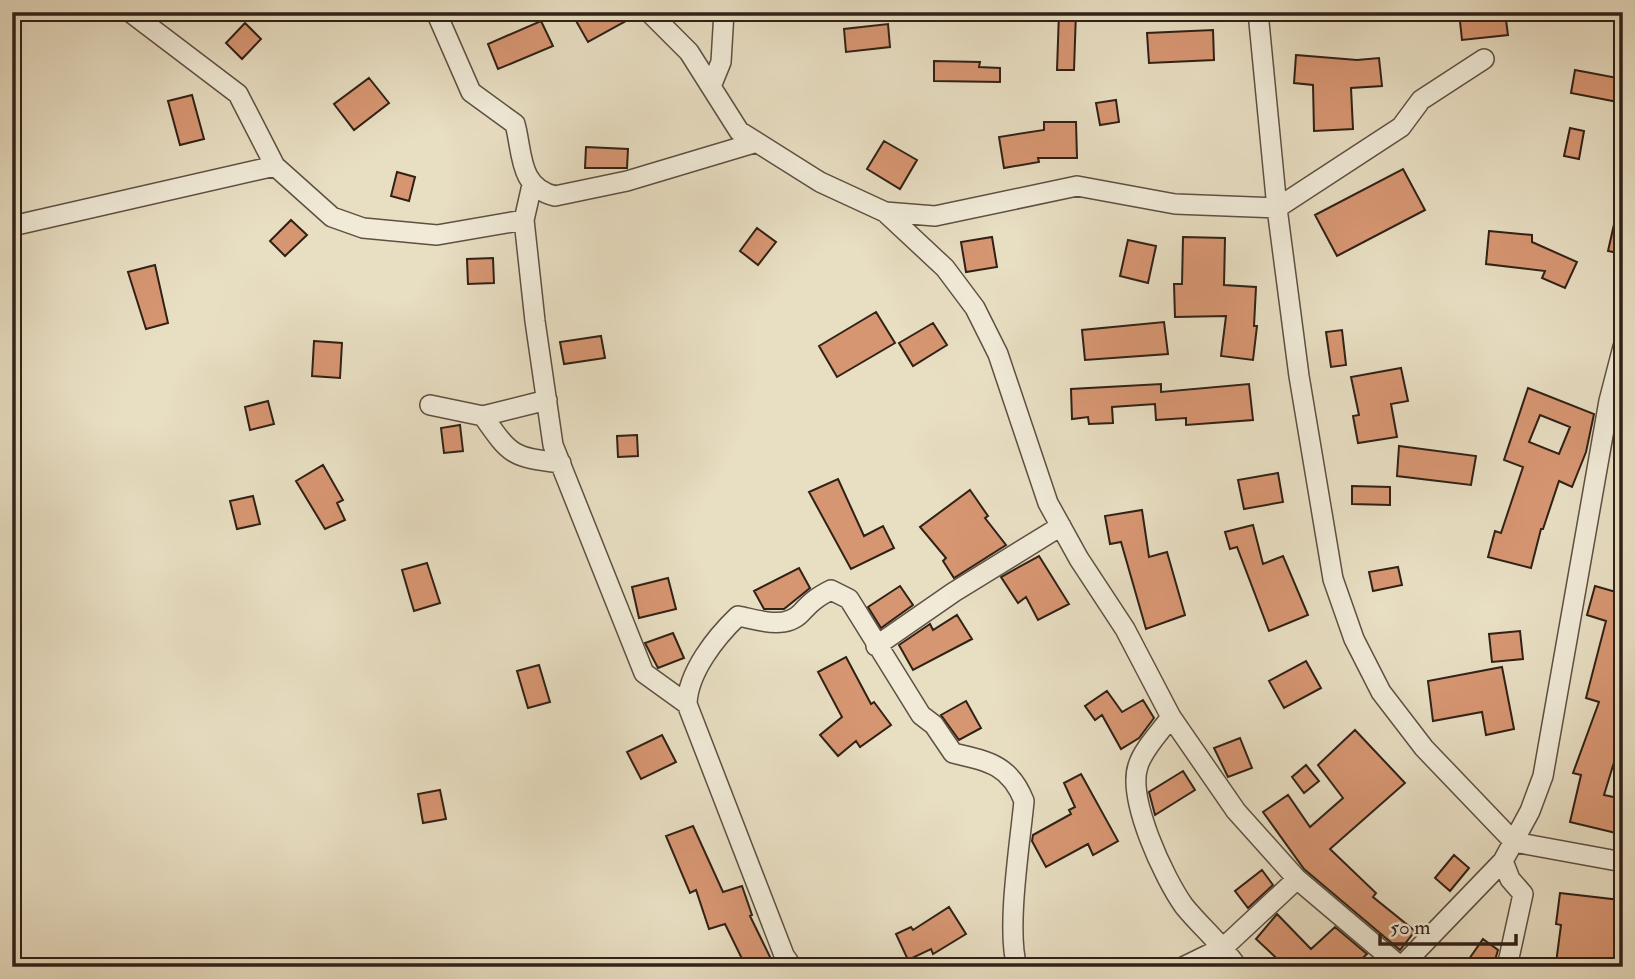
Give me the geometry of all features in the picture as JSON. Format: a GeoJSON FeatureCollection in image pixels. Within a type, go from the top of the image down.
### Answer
{"type":"FeatureCollection","features":[{"type":"Feature","properties":{"kind":"street"},"geometry":{"type":"LineString","coordinates":[[130,12],[238,94],[275,166],[332,217],[363,228],[437,235],[524,220]]}},
{"type":"Feature","properties":{"kind":"street"},"geometry":{"type":"LineString","coordinates":[[436,12],[471,92],[515,124],[525,174],[532,185],[555,196],[649,175],[754,143]]}},
{"type":"Feature","properties":{"kind":"street"},"geometry":{"type":"LineString","coordinates":[[649,12],[689,52],[712,84],[739,131],[754,143],[820,182],[886,212],[945,268],[975,308],[998,354],[1048,503],[1125,629],[1171,717],[1236,811],[1297,879],[1401,967],[1503,861],[1543,776],[1606,414],[1623,347]]}},
{"type":"Feature","properties":{"kind":"street"},"geometry":{"type":"LineString","coordinates":[[712,84],[722,62],[724,12]]}},
{"type":"Feature","properties":{"kind":"street"},"geometry":{"type":"LineString","coordinates":[[1258,12],[1277,208],[1299,376],[1333,579],[1354,639],[1381,691],[1424,748],[1514,842],[1623,862]]}},
{"type":"Feature","properties":{"kind":"street"},"geometry":{"type":"LineString","coordinates":[[886,212],[935,216],[1077,186],[1175,204],[1277,208],[1401,127],[1421,100],[1485,59]]}},
{"type":"Feature","properties":{"kind":"street"},"geometry":{"type":"LineString","coordinates":[[12,226],[275,166]]}},
{"type":"Feature","properties":{"kind":"street"},"geometry":{"type":"LineString","coordinates":[[532,185],[524,220],[553,445],[643,673],[687,704]]}},
{"type":"Feature","properties":{"kind":"street"},"geometry":{"type":"LineString","coordinates":[[919,244],[935,216]]}},
{"type":"Feature","properties":{"kind":"street"},"geometry":{"type":"LineString","coordinates":[[430,405],[482,416],[547,400]]}},
{"type":"Feature","properties":{"kind":"street"},"geometry":{"type":"LineString","coordinates":[[482,416],[505,449],[528,459],[561,463]]}},
{"type":"Feature","properties":{"kind":"street"},"geometry":{"type":"LineString","coordinates":[[876,646],[954,592],[1061,526]]}},
{"type":"Feature","properties":{"kind":"street"},"geometry":{"type":"LineString","coordinates":[[792,967],[784,955],[687,704],[687,694],[709,646],[738,616],[779,624],[799,615],[809,601],[831,590],[841,592],[849,599],[876,646],[922,715],[934,725],[953,753],[988,761],[1017,785],[1024,801],[1014,926],[1013,950],[1017,967]]}},
{"type":"Feature","properties":{"kind":"street"},"geometry":{"type":"LineString","coordinates":[[1171,717],[1138,763],[1134,781],[1138,799],[1157,857],[1184,906],[1224,947],[1237,967]]}},
{"type":"Feature","properties":{"kind":"street"},"geometry":{"type":"LineString","coordinates":[[1503,861],[1510,879],[1523,894],[1507,967]]}},
{"type":"Feature","properties":{"kind":"street"},"geometry":{"type":"LineString","coordinates":[[1183,967],[1224,947],[1297,879]]}},
{"type":"Feature","properties":{"kind":"building"},"geometry":{"type":"Polygon","coordinates":[[[571,12],[637,12],[637,15],[588,42],[571,12]]]}},
{"type":"Feature","properties":{"kind":"building"},"geometry":{"type":"Polygon","coordinates":[[[1059,12],[1076,12],[1074,70],[1057,70],[1059,12]]]}},
{"type":"Feature","properties":{"kind":"building"},"geometry":{"type":"Polygon","coordinates":[[[1459,12],[1505,12],[1508,35],[1462,40],[1459,12]]]}},
{"type":"Feature","properties":{"kind":"building"},"geometry":{"type":"Polygon","coordinates":[[[541,21],[553,46],[498,69],[488,44],[541,21]]]}},
{"type":"Feature","properties":{"kind":"building"},"geometry":{"type":"Polygon","coordinates":[[[245,23],[261,39],[242,59],[226,43],[245,23]]]}},
{"type":"Feature","properties":{"kind":"building"},"geometry":{"type":"Polygon","coordinates":[[[888,24],[890,47],[846,52],[844,29],[888,24]]]}},
{"type":"Feature","properties":{"kind":"building"},"geometry":{"type":"Polygon","coordinates":[[[1213,30],[1214,60],[1149,63],[1147,33],[1213,30]]]}},
{"type":"Feature","properties":{"kind":"building"},"geometry":{"type":"Polygon","coordinates":[[[1296,55],[1357,60],[1379,58],[1382,86],[1351,88],[1353,129],[1314,131],[1313,85],[1294,83],[1296,55]]]}},
{"type":"Feature","properties":{"kind":"building"},"geometry":{"type":"Polygon","coordinates":[[[934,61],[980,62],[979,67],[1000,68],[1000,82],[934,81],[934,61]]]}},
{"type":"Feature","properties":{"kind":"building"},"geometry":{"type":"Polygon","coordinates":[[[1575,70],[1623,79],[1623,103],[1571,93],[1575,70]]]}},
{"type":"Feature","properties":{"kind":"building"},"geometry":{"type":"Polygon","coordinates":[[[369,78],[389,103],[354,130],[334,104],[369,78]]]}},
{"type":"Feature","properties":{"kind":"building"},"geometry":{"type":"Polygon","coordinates":[[[192,95],[204,139],[180,145],[168,101],[192,95]]]}},
{"type":"Feature","properties":{"kind":"building"},"geometry":{"type":"Polygon","coordinates":[[[1116,100],[1119,122],[1100,125],[1096,103],[1116,100]]]}},
{"type":"Feature","properties":{"kind":"building"},"geometry":{"type":"Polygon","coordinates":[[[1044,122],[1076,122],[1077,158],[1038,158],[1039,162],[1004,168],[999,137],[1044,130],[1044,122]]]}},
{"type":"Feature","properties":{"kind":"building"},"geometry":{"type":"Polygon","coordinates":[[[1570,128],[1584,131],[1579,159],[1564,156],[1570,128]]]}},
{"type":"Feature","properties":{"kind":"building"},"geometry":{"type":"Polygon","coordinates":[[[884,141],[917,160],[900,189],[867,169],[884,141]]]}},
{"type":"Feature","properties":{"kind":"building"},"geometry":{"type":"Polygon","coordinates":[[[586,147],[628,149],[627,168],[585,168],[586,147]]]}},
{"type":"Feature","properties":{"kind":"building"},"geometry":{"type":"Polygon","coordinates":[[[1403,169],[1425,210],[1337,256],[1315,215],[1403,169]]]}},
{"type":"Feature","properties":{"kind":"building"},"geometry":{"type":"Polygon","coordinates":[[[397,172],[415,177],[409,201],[391,196],[397,172]]]}},
{"type":"Feature","properties":{"kind":"building"},"geometry":{"type":"Polygon","coordinates":[[[1617,211],[1623,211],[1623,254],[1608,251],[1617,211]]]}},
{"type":"Feature","properties":{"kind":"building"},"geometry":{"type":"Polygon","coordinates":[[[291,220],[307,235],[285,256],[270,241],[291,220]]]}},
{"type":"Feature","properties":{"kind":"building"},"geometry":{"type":"Polygon","coordinates":[[[757,228],[776,242],[758,265],[740,251],[757,228]]]}},
{"type":"Feature","properties":{"kind":"building"},"geometry":{"type":"Polygon","coordinates":[[[1489,231],[1532,235],[1532,242],[1577,262],[1565,288],[1542,278],[1545,271],[1486,264],[1489,231]]]}},
{"type":"Feature","properties":{"kind":"building"},"geometry":{"type":"Polygon","coordinates":[[[992,237],[997,267],[966,272],[961,242],[992,237]]]}},
{"type":"Feature","properties":{"kind":"building"},"geometry":{"type":"Polygon","coordinates":[[[1183,237],[1225,238],[1224,285],[1256,287],[1254,326],[1257,326],[1253,360],[1221,356],[1226,316],[1175,317],[1174,284],[1182,284],[1183,237]]]}},
{"type":"Feature","properties":{"kind":"building"},"geometry":{"type":"Polygon","coordinates":[[[1128,240],[1156,246],[1148,283],[1120,276],[1128,240]]]}},
{"type":"Feature","properties":{"kind":"building"},"geometry":{"type":"Polygon","coordinates":[[[493,258],[494,283],[468,284],[467,259],[493,258]]]}},
{"type":"Feature","properties":{"kind":"building"},"geometry":{"type":"Polygon","coordinates":[[[155,265],[168,323],[146,329],[128,272],[155,265]]]}},
{"type":"Feature","properties":{"kind":"building"},"geometry":{"type":"Polygon","coordinates":[[[876,312],[895,343],[837,377],[819,346],[876,312]]]}},
{"type":"Feature","properties":{"kind":"building"},"geometry":{"type":"Polygon","coordinates":[[[1164,322],[1168,354],[1085,360],[1082,330],[1164,322]]]}},
{"type":"Feature","properties":{"kind":"building"},"geometry":{"type":"Polygon","coordinates":[[[933,323],[947,345],[913,366],[899,343],[933,323]]]}},
{"type":"Feature","properties":{"kind":"building"},"geometry":{"type":"Polygon","coordinates":[[[1342,330],[1346,365],[1331,367],[1326,332],[1342,330]]]}},
{"type":"Feature","properties":{"kind":"building"},"geometry":{"type":"Polygon","coordinates":[[[601,336],[605,358],[564,364],[560,342],[601,336]]]}},
{"type":"Feature","properties":{"kind":"building"},"geometry":{"type":"Polygon","coordinates":[[[314,341],[342,343],[340,378],[312,376],[314,341]]]}},
{"type":"Feature","properties":{"kind":"building"},"geometry":{"type":"Polygon","coordinates":[[[1401,368],[1408,401],[1391,404],[1397,437],[1358,443],[1353,416],[1359,415],[1351,377],[1401,368]]]}},
{"type":"Feature","properties":{"kind":"building"},"geometry":{"type":"Polygon","coordinates":[[[1161,384],[1161,392],[1249,384],[1253,420],[1186,425],[1186,418],[1156,420],[1155,404],[1112,407],[1113,423],[1089,424],[1088,417],[1072,419],[1071,389],[1161,384]]]}},
{"type":"Feature","properties":{"kind":"building"},"geometry":{"type":"Polygon","coordinates":[[[1528,388],[1594,414],[1586,452],[1572,487],[1559,481],[1541,529],[1531,568],[1488,557],[1495,531],[1501,533],[1523,467],[1504,460],[1528,388]],[[1540,415],[1529,442],[1559,454],[1570,427],[1540,415]]]}},
{"type":"Feature","properties":{"kind":"building"},"geometry":{"type":"Polygon","coordinates":[[[268,401],[274,424],[250,430],[245,407],[268,401]]]}},
{"type":"Feature","properties":{"kind":"building"},"geometry":{"type":"Polygon","coordinates":[[[460,425],[463,451],[444,453],[441,428],[460,425]]]}},
{"type":"Feature","properties":{"kind":"building"},"geometry":{"type":"Polygon","coordinates":[[[637,435],[638,456],[618,457],[617,436],[637,435]]]}},
{"type":"Feature","properties":{"kind":"building"},"geometry":{"type":"Polygon","coordinates":[[[1399,446],[1476,456],[1471,485],[1397,476],[1399,446]]]}},
{"type":"Feature","properties":{"kind":"building"},"geometry":{"type":"Polygon","coordinates":[[[323,465],[343,500],[337,503],[345,520],[325,529],[296,481],[323,465]]]}},
{"type":"Feature","properties":{"kind":"building"},"geometry":{"type":"Polygon","coordinates":[[[1278,473],[1283,502],[1244,509],[1238,480],[1278,473]]]}},
{"type":"Feature","properties":{"kind":"building"},"geometry":{"type":"Polygon","coordinates":[[[838,479],[864,536],[883,526],[894,548],[851,569],[809,492],[838,479]]]}},
{"type":"Feature","properties":{"kind":"building"},"geometry":{"type":"Polygon","coordinates":[[[1352,486],[1390,487],[1390,505],[1352,504],[1352,486]]]}},
{"type":"Feature","properties":{"kind":"building"},"geometry":{"type":"Polygon","coordinates":[[[970,490],[988,516],[985,518],[1006,545],[954,578],[943,561],[946,558],[920,527],[970,490]]]}},
{"type":"Feature","properties":{"kind":"building"},"geometry":{"type":"Polygon","coordinates":[[[253,496],[260,524],[237,529],[230,501],[253,496]]]}},
{"type":"Feature","properties":{"kind":"building"},"geometry":{"type":"Polygon","coordinates":[[[1142,510],[1149,557],[1167,552],[1185,615],[1146,629],[1121,542],[1110,544],[1105,516],[1142,510]]]}},
{"type":"Feature","properties":{"kind":"building"},"geometry":{"type":"Polygon","coordinates":[[[1253,525],[1263,564],[1283,556],[1308,615],[1269,631],[1237,547],[1230,549],[1225,532],[1253,525]]]}},
{"type":"Feature","properties":{"kind":"building"},"geometry":{"type":"Polygon","coordinates":[[[1039,556],[1069,604],[1038,620],[1026,597],[1018,603],[1001,577],[1039,556]]]}},
{"type":"Feature","properties":{"kind":"building"},"geometry":{"type":"Polygon","coordinates":[[[427,563],[440,603],[414,611],[402,570],[427,563]]]}},
{"type":"Feature","properties":{"kind":"building"},"geometry":{"type":"Polygon","coordinates":[[[1398,567],[1402,585],[1373,591],[1369,572],[1398,567]]]}},
{"type":"Feature","properties":{"kind":"building"},"geometry":{"type":"Polygon","coordinates":[[[799,568],[810,588],[784,609],[764,609],[754,591],[799,568]]]}},
{"type":"Feature","properties":{"kind":"building"},"geometry":{"type":"Polygon","coordinates":[[[668,578],[676,609],[639,618],[632,587],[668,578]]]}},
{"type":"Feature","properties":{"kind":"building"},"geometry":{"type":"Polygon","coordinates":[[[900,586],[913,605],[881,628],[868,607],[900,586]]]}},
{"type":"Feature","properties":{"kind":"building"},"geometry":{"type":"Polygon","coordinates":[[[1595,586],[1623,594],[1623,703],[1620,715],[1623,716],[1623,733],[1604,795],[1623,799],[1620,834],[1570,822],[1581,775],[1573,773],[1599,702],[1586,698],[1606,621],[1587,615],[1595,586]]]}},
{"type":"Feature","properties":{"kind":"building"},"geometry":{"type":"Polygon","coordinates":[[[957,615],[972,639],[913,670],[899,645],[930,624],[933,630],[957,615]]]}},
{"type":"Feature","properties":{"kind":"building"},"geometry":{"type":"Polygon","coordinates":[[[1520,631],[1523,659],[1492,662],[1489,634],[1520,631]]]}},
{"type":"Feature","properties":{"kind":"building"},"geometry":{"type":"Polygon","coordinates":[[[673,633],[684,658],[658,668],[645,643],[673,633]]]}},
{"type":"Feature","properties":{"kind":"building"},"geometry":{"type":"Polygon","coordinates":[[[846,657],[871,704],[874,702],[891,725],[860,747],[856,741],[838,756],[820,735],[842,717],[818,672],[846,657]]]}},
{"type":"Feature","properties":{"kind":"building"},"geometry":{"type":"Polygon","coordinates":[[[1306,661],[1321,688],[1284,708],[1269,681],[1306,661]]]}},
{"type":"Feature","properties":{"kind":"building"},"geometry":{"type":"Polygon","coordinates":[[[539,665],[550,702],[528,708],[517,671],[539,665]]]}},
{"type":"Feature","properties":{"kind":"building"},"geometry":{"type":"Polygon","coordinates":[[[1502,667],[1514,729],[1486,735],[1482,712],[1433,721],[1428,681],[1502,667]]]}},
{"type":"Feature","properties":{"kind":"building"},"geometry":{"type":"Polygon","coordinates":[[[1107,691],[1122,712],[1143,700],[1154,718],[1139,738],[1121,749],[1102,715],[1095,720],[1085,706],[1107,691]]]}},
{"type":"Feature","properties":{"kind":"building"},"geometry":{"type":"Polygon","coordinates":[[[966,701],[981,728],[959,740],[941,715],[966,701]]]}},
{"type":"Feature","properties":{"kind":"building"},"geometry":{"type":"Polygon","coordinates":[[[1355,730],[1405,783],[1330,849],[1376,893],[1373,897],[1415,931],[1400,950],[1304,869],[1263,812],[1288,795],[1310,827],[1343,798],[1318,765],[1355,730]]]}},
{"type":"Feature","properties":{"kind":"building"},"geometry":{"type":"Polygon","coordinates":[[[662,735],[676,762],[641,779],[627,752],[662,735]]]}},
{"type":"Feature","properties":{"kind":"building"},"geometry":{"type":"Polygon","coordinates":[[[1240,738],[1252,768],[1228,777],[1214,748],[1240,738]]]}},
{"type":"Feature","properties":{"kind":"building"},"geometry":{"type":"Polygon","coordinates":[[[1306,765],[1319,781],[1304,793],[1292,777],[1306,765]]]}},
{"type":"Feature","properties":{"kind":"building"},"geometry":{"type":"Polygon","coordinates":[[[1183,771],[1195,790],[1155,815],[1149,792],[1183,771]]]}},
{"type":"Feature","properties":{"kind":"building"},"geometry":{"type":"Polygon","coordinates":[[[1081,774],[1118,841],[1093,855],[1088,844],[1046,867],[1032,841],[1033,835],[1071,814],[1069,810],[1075,807],[1064,783],[1081,774]]]}},
{"type":"Feature","properties":{"kind":"building"},"geometry":{"type":"Polygon","coordinates":[[[440,790],[446,819],[423,823],[418,794],[440,790]]]}},
{"type":"Feature","properties":{"kind":"building"},"geometry":{"type":"Polygon","coordinates":[[[693,826],[723,892],[742,886],[752,915],[750,916],[772,961],[760,967],[746,967],[725,924],[709,929],[696,890],[690,893],[666,836],[693,826]]]}},
{"type":"Feature","properties":{"kind":"building"},"geometry":{"type":"Polygon","coordinates":[[[1454,855],[1469,868],[1450,891],[1435,878],[1454,855]]]}},
{"type":"Feature","properties":{"kind":"building"},"geometry":{"type":"Polygon","coordinates":[[[1262,870],[1273,885],[1248,908],[1235,891],[1262,870]]]}},
{"type":"Feature","properties":{"kind":"building"},"geometry":{"type":"Polygon","coordinates":[[[1560,893],[1620,900],[1614,967],[1556,963],[1561,925],[1556,924],[1560,893]]]}},
{"type":"Feature","properties":{"kind":"building"},"geometry":{"type":"Polygon","coordinates":[[[949,907],[966,934],[933,954],[931,949],[908,960],[896,934],[911,927],[913,930],[949,907]]]}},
{"type":"Feature","properties":{"kind":"building"},"geometry":{"type":"Polygon","coordinates":[[[1277,914],[1311,949],[1335,927],[1367,954],[1353,967],[1286,967],[1256,939],[1277,914]]]}},
{"type":"Feature","properties":{"kind":"building"},"geometry":{"type":"Polygon","coordinates":[[[1483,939],[1498,950],[1493,967],[1480,967],[1469,959],[1483,939]]]}}]}
